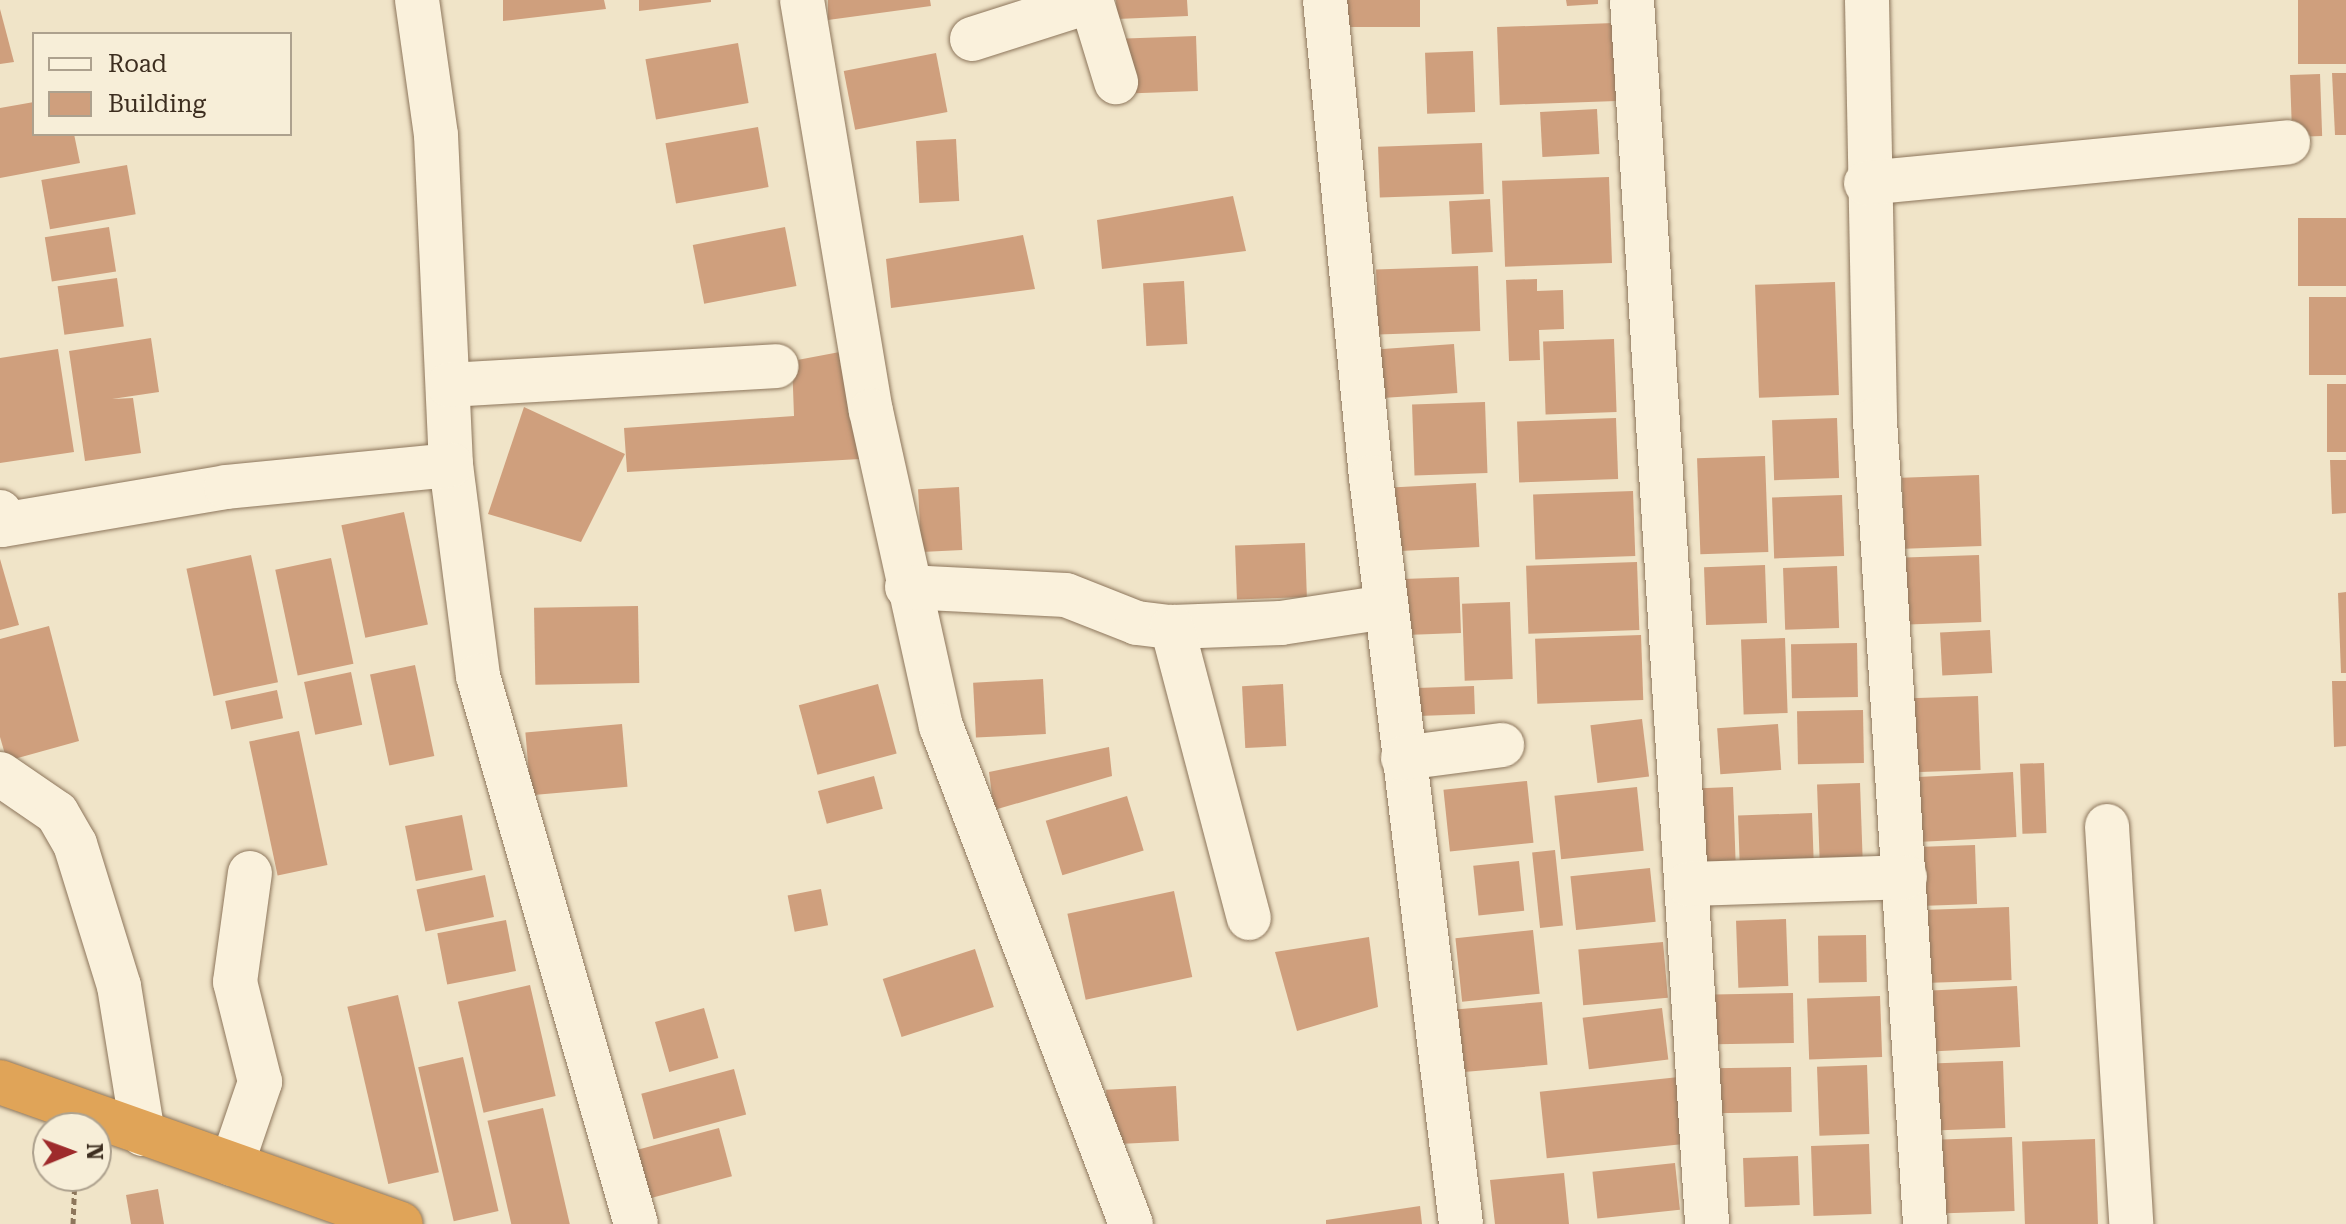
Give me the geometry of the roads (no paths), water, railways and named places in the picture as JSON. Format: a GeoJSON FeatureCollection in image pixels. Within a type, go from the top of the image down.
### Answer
{"type":"FeatureCollection","features":[{"type":"Feature","properties":{"kind":"highway"},"geometry":{"type":"LineString","coordinates":[[0,1082],[401,1224]]}},
{"type":"Feature","properties":{"kind":"street"},"geometry":{"type":"LineString","coordinates":[[417,0],[436,135],[451,465],[478,676],[636,1224]]}},
{"type":"Feature","properties":{"kind":"street"},"geometry":{"type":"LineString","coordinates":[[802,0],[907,587],[941,726],[1131,1224]]}},
{"type":"Feature","properties":{"kind":"street"},"geometry":{"type":"LineString","coordinates":[[972,39],[1091,0],[1116,82]]}},
{"type":"Feature","properties":{"kind":"street"},"geometry":{"type":"LineString","coordinates":[[1325,0],[1386,607],[1461,1224]]}},
{"type":"Feature","properties":{"kind":"street"},"geometry":{"type":"LineString","coordinates":[[1632,0],[1707,1224]]}},
{"type":"Feature","properties":{"kind":"street"},"geometry":{"type":"LineString","coordinates":[[1867,0],[1866,183],[1925,1224]]}},
{"type":"Feature","properties":{"kind":"street"},"geometry":{"type":"LineString","coordinates":[[1866,183],[2288,142]]}},
{"type":"Feature","properties":{"kind":"street"},"geometry":{"type":"LineString","coordinates":[[449,385],[776,366]]}},
{"type":"Feature","properties":{"kind":"street"},"geometry":{"type":"LineString","coordinates":[[1,521],[226,487],[451,465]]}},
{"type":"Feature","properties":{"kind":"street"},"geometry":{"type":"LineString","coordinates":[[907,587],[1066,595],[1137,623],[1172,627],[1254,625],[1386,607]]}},
{"type":"Feature","properties":{"kind":"street"},"geometry":{"type":"LineString","coordinates":[[1172,627],[1249,918]]}},
{"type":"Feature","properties":{"kind":"street"},"geometry":{"type":"LineString","coordinates":[[1403,758],[1502,745]]}},
{"type":"Feature","properties":{"kind":"street"},"geometry":{"type":"LineString","coordinates":[[0,774],[57,813],[75,844],[119,986],[143,1134]]}},
{"type":"Feature","properties":{"kind":"street"},"geometry":{"type":"LineString","coordinates":[[2107,826],[2131,1224]]}},
{"type":"Feature","properties":{"kind":"street"},"geometry":{"type":"LineString","coordinates":[[232,1164],[260,1082],[235,982],[250,873]]}},
{"type":"Feature","properties":{"kind":"street"},"geometry":{"type":"LineString","coordinates":[[1688,884],[1905,877]]}}]}
